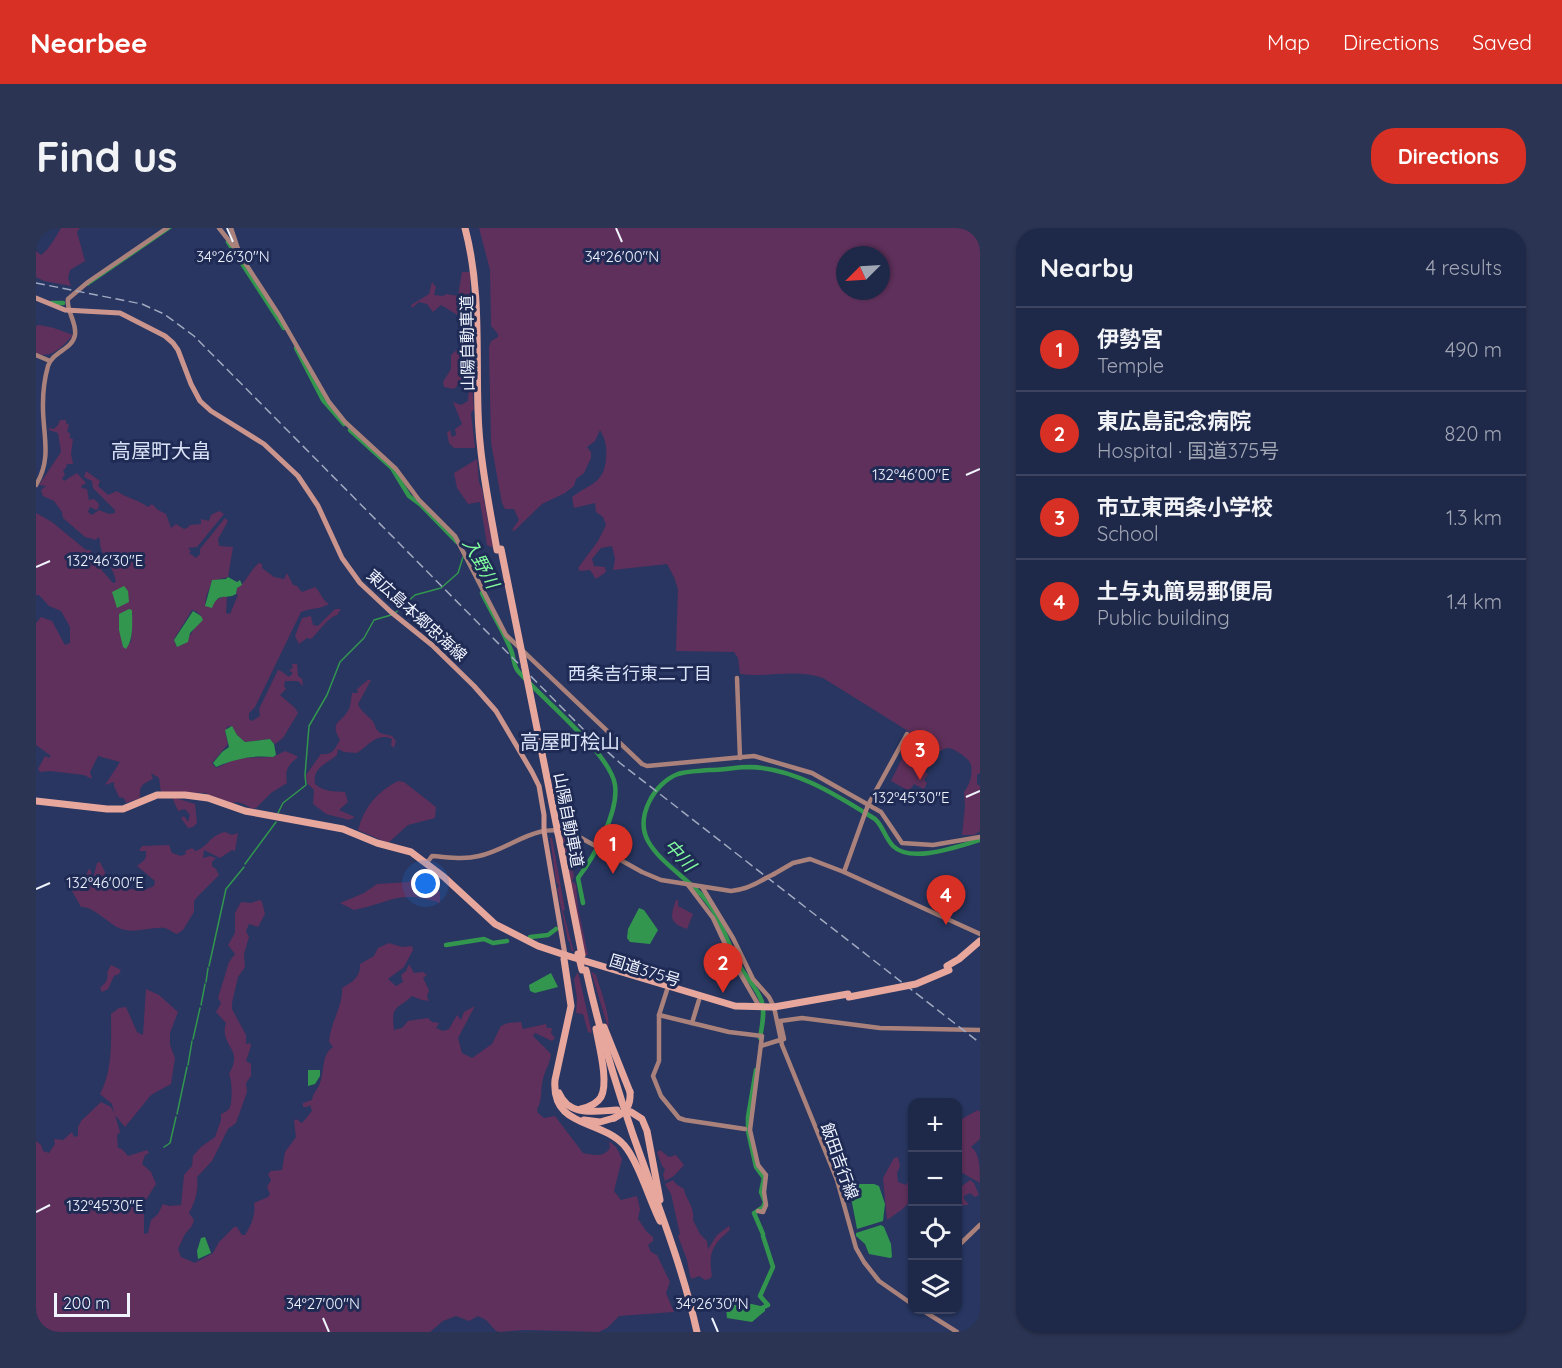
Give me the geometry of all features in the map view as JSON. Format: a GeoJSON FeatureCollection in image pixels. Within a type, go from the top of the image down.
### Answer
{"type":"FeatureCollection","features":[{"type":"Feature","properties":{"kind":"highway","name":"山陽自動車道"},"geometry":{"type":"LineString","coordinates":[[467,228],[476,293],[480,448],[580,954],[619,1093],[664,1226],[695,1332]]}},
{"type":"Feature","properties":{"kind":"highway","name":"国道375号"},"geometry":{"type":"LineString","coordinates":[[36,801],[107,809],[123,808],[157,795],[196,797],[222,802],[255,814],[332,826],[396,849],[411,852],[495,924],[538,946],[566,958],[725,1008],[765,1009],[916,984],[948,968],[980,946]]}},
{"type":"Feature","properties":{"kind":"highway","name":"国道375号"},"geometry":{"type":"LineString","coordinates":[[948,968],[980,941]]}},
{"type":"Feature","properties":{"kind":"highway","name":"国道375号"},"geometry":{"type":"LineString","coordinates":[[566,958],[726,1004],[765,1009]]}},
{"type":"Feature","properties":{"kind":"highway"},"geometry":{"type":"LineString","coordinates":[[566,958],[573,991],[573,1012],[558,1092],[565,1103],[576,1109],[586,1112],[617,1110]]}},
{"type":"Feature","properties":{"kind":"highway"},"geometry":{"type":"LineString","coordinates":[[566,958],[571,1006],[554,1088],[561,1107],[570,1116],[610,1135],[624,1146],[664,1226]]}},
{"type":"Feature","properties":{"kind":"highway","name":"山陽自動車道"},"geometry":{"type":"LineString","coordinates":[[584,970],[596,1029],[619,1104],[664,1226]]}},
{"type":"Feature","properties":{"kind":"highway"},"geometry":{"type":"LineString","coordinates":[[570,1116],[600,1122],[614,1118],[628,1107],[630,1092],[584,970]]}},
{"type":"Feature","properties":{"kind":"highway"},"geometry":{"type":"LineString","coordinates":[[576,1109],[595,1104],[601,1099],[603,1092],[603,1072],[596,1029]]}},
{"type":"Feature","properties":{"kind":"highway"},"geometry":{"type":"LineString","coordinates":[[631,1112],[642,1119],[647,1131],[664,1226]]}},
{"type":"Feature","properties":{"kind":"main road","name":"東広島本郷忠海線"},"geometry":{"type":"LineString","coordinates":[[36,298],[70,311],[120,313],[165,336],[173,343],[200,401],[211,411],[264,444],[284,460],[318,506],[342,558],[352,573],[369,593],[446,658],[496,711],[539,786],[544,831],[566,958]]}},
{"type":"Feature","properties":{"kind":"street"},"geometry":{"type":"LineString","coordinates":[[36,485],[46,462],[43,404],[50,361],[71,343],[74,337],[75,325],[67,303],[70,297],[167,228]]}},
{"type":"Feature","properties":{"kind":"street"},"geometry":{"type":"LineString","coordinates":[[219,228],[238,252],[289,330],[329,402],[345,422],[396,469],[419,500],[454,536],[501,627],[512,641],[642,764],[647,766],[763,758],[812,773],[867,807],[880,812],[902,843],[908,845],[948,844],[980,837]]}},
{"type":"Feature","properties":{"kind":"street"},"geometry":{"type":"LineString","coordinates":[[231,228],[238,252]]}},
{"type":"Feature","properties":{"kind":"street"},"geometry":{"type":"LineString","coordinates":[[36,355],[50,361]]}},
{"type":"Feature","properties":{"kind":"street"},"geometry":{"type":"LineString","coordinates":[[737,678],[740,758]]}},
{"type":"Feature","properties":{"kind":"street"},"geometry":{"type":"LineString","coordinates":[[844,872],[867,807],[907,734]]}},
{"type":"Feature","properties":{"kind":"street"},"geometry":{"type":"LineString","coordinates":[[426,864],[432,855],[457,859],[479,856],[526,835],[563,830],[652,877],[700,887],[740,891],[793,863],[810,859],[844,872],[980,934]]}},
{"type":"Feature","properties":{"kind":"street"},"geometry":{"type":"LineString","coordinates":[[688,885],[714,918],[733,961],[765,1009]]}},
{"type":"Feature","properties":{"kind":"street"},"geometry":{"type":"LineString","coordinates":[[700,887],[733,938],[753,979],[769,997],[765,1009]]}},
{"type":"Feature","properties":{"kind":"street"},"geometry":{"type":"LineString","coordinates":[[667,990],[659,1015],[659,1060],[653,1076],[663,1099],[679,1118],[745,1130]]}},
{"type":"Feature","properties":{"kind":"street"},"geometry":{"type":"LineString","coordinates":[[692,1023],[699,1000]]}},
{"type":"Feature","properties":{"kind":"street","name":"飯田吉行線"},"geometry":{"type":"LineString","coordinates":[[765,1009],[837,1180],[856,1248],[879,1281],[908,1301]]}},
{"type":"Feature","properties":{"kind":"street"},"geometry":{"type":"LineString","coordinates":[[659,1015],[729,1032],[759,1036],[761,1046],[750,1130],[756,1160],[766,1180],[764,1192],[766,1205],[763,1212],[758,1211]]}},
{"type":"Feature","properties":{"kind":"street"},"geometry":{"type":"LineString","coordinates":[[761,1046],[784,1039],[780,1021],[793,1018],[880,1028],[980,1030]]}},
{"type":"Feature","properties":{"kind":"street"},"geometry":{"type":"LineString","coordinates":[[962,1242],[980,1225]]}},
{"type":"Feature","properties":{"kind":"street"},"geometry":{"type":"LineString","coordinates":[[928,1314],[957,1332]]}},
{"type":"Feature","properties":{"kind":"shaded area"},"geometry":{"type":"Polygon","coordinates":[[[61,228],[80,228],[77,232],[85,261],[70,270],[68,278],[71,286],[44,281],[36,277],[36,251],[41,255],[44,253],[61,228]]]}},
{"type":"Feature","properties":{"kind":"shaded area"},"geometry":{"type":"Polygon","coordinates":[[[479,228],[980,228],[980,773],[977,775],[977,784],[980,786],[980,831],[974,835],[962,835],[964,792],[970,780],[971,765],[958,752],[949,748],[940,751],[823,678],[792,673],[740,674],[738,658],[734,652],[676,651],[678,589],[667,564],[613,570],[615,559],[612,546],[601,548],[592,559],[594,566],[605,567],[606,572],[596,579],[590,570],[580,571],[578,568],[598,541],[606,525],[603,517],[596,512],[595,503],[574,508],[572,497],[595,483],[605,467],[605,441],[600,430],[595,441],[587,447],[591,452],[591,458],[584,473],[576,479],[574,486],[542,504],[514,531],[512,530],[519,520],[514,509],[505,509],[502,503],[491,443],[489,347],[498,334],[491,326],[490,270],[479,228]]]}},
{"type":"Feature","properties":{"kind":"shaded area"},"geometry":{"type":"Polygon","coordinates":[[[462,272],[470,272],[470,325],[460,327],[461,317],[441,305],[433,312],[427,304],[419,302],[412,308],[411,305],[429,294],[432,282],[436,287],[434,295],[458,296],[462,272]]]}},
{"type":"Feature","properties":{"kind":"shaded area"},"geometry":{"type":"Polygon","coordinates":[[[36,326],[73,335],[52,353],[36,354],[36,326]]]}},
{"type":"Feature","properties":{"kind":"shaded area"},"geometry":{"type":"Polygon","coordinates":[[[473,332],[471,367],[474,409],[471,413],[475,448],[454,448],[449,443],[447,433],[450,430],[452,437],[456,435],[455,429],[462,424],[453,402],[461,405],[468,401],[469,389],[458,385],[454,389],[444,387],[443,382],[451,369],[451,355],[470,338],[473,332]]]}},
{"type":"Feature","properties":{"kind":"shaded area"},"geometry":{"type":"Polygon","coordinates":[[[60,420],[66,420],[69,425],[67,432],[73,439],[71,454],[73,464],[67,464],[63,470],[65,475],[62,478],[64,481],[77,473],[86,483],[81,486],[87,489],[89,500],[94,499],[99,504],[96,510],[90,507],[88,512],[92,515],[99,510],[109,514],[115,513],[115,510],[93,488],[92,481],[84,477],[86,471],[100,481],[98,486],[108,495],[117,491],[148,507],[152,504],[166,514],[171,528],[176,524],[184,529],[190,525],[201,524],[201,519],[209,521],[211,515],[219,511],[224,514],[197,547],[188,548],[191,551],[189,553],[196,558],[200,554],[200,549],[225,518],[228,521],[218,539],[219,546],[233,547],[228,577],[212,581],[205,605],[227,595],[226,613],[230,614],[238,595],[236,594],[237,588],[259,563],[274,577],[284,579],[287,573],[293,585],[302,592],[315,587],[329,604],[301,612],[255,707],[249,713],[249,719],[252,721],[260,716],[259,709],[278,670],[289,677],[293,673],[289,670],[293,668],[292,664],[297,664],[298,676],[302,679],[303,686],[298,681],[285,681],[286,689],[280,695],[298,713],[283,738],[275,744],[270,739],[245,742],[232,727],[228,726],[225,731],[228,744],[212,763],[216,768],[238,758],[273,757],[285,751],[297,756],[288,769],[287,783],[271,793],[256,808],[252,809],[238,802],[231,803],[205,793],[161,792],[159,778],[151,773],[153,779],[142,786],[140,798],[126,803],[124,798],[119,797],[114,782],[105,785],[120,762],[98,756],[90,772],[92,779],[84,775],[40,772],[38,769],[45,756],[49,758],[51,756],[36,745],[36,623],[41,617],[52,621],[65,645],[70,643],[70,627],[61,611],[49,606],[39,595],[36,595],[36,513],[52,522],[86,550],[91,550],[91,558],[113,583],[116,582],[101,549],[100,539],[85,537],[63,518],[62,512],[54,501],[43,496],[41,490],[46,486],[39,485],[61,452],[58,433],[49,430],[58,425],[60,420]],[[192,610],[174,639],[176,646],[184,644],[201,616],[192,610]],[[119,614],[123,647],[131,642],[132,626],[119,614]]]}},
{"type":"Feature","properties":{"kind":"shaded area"},"geometry":{"type":"Polygon","coordinates":[[[477,459],[479,482],[493,548],[487,545],[480,502],[468,504],[457,488],[454,473],[477,459]]]}},
{"type":"Feature","properties":{"kind":"shaded area"},"geometry":{"type":"Polygon","coordinates":[[[228,577],[237,582],[240,580],[242,585],[237,588],[236,594],[218,599],[212,608],[205,606],[212,580],[228,577]]]}},
{"type":"Feature","properties":{"kind":"shaded area"},"geometry":{"type":"Polygon","coordinates":[[[124,586],[128,591],[129,602],[117,608],[112,592],[124,586]]]}},
{"type":"Feature","properties":{"kind":"shaded area"},"geometry":{"type":"Polygon","coordinates":[[[129,609],[132,610],[132,630],[126,649],[123,647],[119,630],[119,614],[129,609]]]}},
{"type":"Feature","properties":{"kind":"shaded area"},"geometry":{"type":"Polygon","coordinates":[[[335,609],[341,609],[311,639],[307,638],[299,644],[295,636],[302,618],[311,616],[313,625],[318,626],[335,609]]]}},
{"type":"Feature","properties":{"kind":"shaded area"},"geometry":{"type":"Polygon","coordinates":[[[193,611],[203,620],[190,633],[188,642],[177,647],[174,640],[193,611]]]}},
{"type":"Feature","properties":{"kind":"shaded area"},"geometry":{"type":"Polygon","coordinates":[[[371,680],[358,704],[380,733],[392,736],[396,741],[394,748],[391,745],[392,739],[382,737],[357,753],[338,749],[337,755],[321,766],[315,778],[315,784],[322,788],[345,792],[348,802],[339,810],[355,817],[349,820],[326,814],[313,804],[314,790],[307,783],[306,775],[321,754],[331,753],[336,747],[340,740],[336,729],[337,723],[349,709],[352,693],[358,693],[357,689],[371,680]]]}},
{"type":"Feature","properties":{"kind":"shaded area"},"geometry":{"type":"Polygon","coordinates":[[[232,726],[245,742],[270,739],[274,744],[276,755],[243,758],[216,767],[213,763],[229,747],[225,730],[232,726]]]}},
{"type":"Feature","properties":{"kind":"shaded area"},"geometry":{"type":"Polygon","coordinates":[[[910,742],[935,757],[925,772],[928,774],[924,780],[927,783],[924,789],[914,784],[909,791],[891,781],[910,742]]]}},
{"type":"Feature","properties":{"kind":"shaded area"},"geometry":{"type":"Polygon","coordinates":[[[398,781],[404,782],[436,807],[435,818],[408,825],[388,843],[358,830],[372,801],[398,781]]]}},
{"type":"Feature","properties":{"kind":"shaded area"},"geometry":{"type":"Polygon","coordinates":[[[172,797],[195,804],[197,823],[193,827],[188,828],[181,818],[184,816],[188,822],[190,815],[185,809],[178,811],[172,797]]]}},
{"type":"Feature","properties":{"kind":"shaded area"},"geometry":{"type":"Polygon","coordinates":[[[225,832],[232,835],[238,833],[235,851],[232,850],[220,858],[204,850],[203,858],[210,856],[216,858],[212,866],[219,875],[194,901],[194,912],[183,930],[177,934],[165,928],[130,931],[119,928],[86,907],[81,907],[71,889],[84,878],[88,870],[90,869],[94,875],[97,863],[100,862],[105,872],[104,887],[142,891],[154,886],[155,881],[137,866],[146,856],[146,851],[139,851],[142,846],[169,845],[172,853],[181,856],[192,848],[195,851],[200,849],[215,836],[225,832]]]}},
{"type":"Feature","properties":{"kind":"shaded area"},"geometry":{"type":"Polygon","coordinates":[[[562,835],[568,841],[574,877],[572,881],[576,885],[578,908],[588,955],[585,955],[562,835]]]}},
{"type":"Feature","properties":{"kind":"shaded area"},"geometry":{"type":"Polygon","coordinates":[[[550,838],[552,838],[565,909],[563,911],[574,952],[568,941],[557,889],[559,886],[556,881],[550,838]]]}},
{"type":"Feature","properties":{"kind":"shaded area"},"geometry":{"type":"Polygon","coordinates":[[[415,874],[426,877],[440,892],[440,903],[404,897],[354,910],[340,903],[364,893],[377,884],[409,882],[415,874]]]}},
{"type":"Feature","properties":{"kind":"shaded area"},"geometry":{"type":"Polygon","coordinates":[[[260,900],[265,914],[258,927],[249,924],[246,931],[249,937],[244,954],[245,967],[238,977],[232,1003],[232,1009],[246,1035],[246,1044],[250,1043],[251,1046],[246,1061],[251,1064],[251,1076],[246,1083],[247,1092],[236,1123],[228,1129],[212,1161],[197,1177],[196,1195],[189,1213],[194,1220],[178,1249],[181,1257],[195,1263],[213,1253],[219,1242],[234,1227],[245,1235],[252,1220],[254,1203],[270,1194],[267,1187],[271,1180],[268,1174],[271,1171],[282,1170],[285,1152],[296,1137],[294,1121],[296,1119],[302,1123],[312,1111],[310,1105],[303,1107],[303,1103],[312,1100],[322,1078],[325,1058],[333,1047],[329,1042],[330,1035],[341,1002],[342,988],[357,976],[360,964],[374,956],[378,948],[389,943],[402,947],[412,946],[413,950],[404,967],[388,979],[396,986],[403,982],[401,975],[409,964],[414,973],[423,972],[427,975],[423,978],[429,990],[427,997],[429,1001],[412,996],[396,1009],[393,1016],[394,1030],[402,1028],[408,1021],[428,1018],[432,1022],[439,1023],[436,1028],[443,1031],[449,1029],[457,1015],[461,1020],[464,1012],[475,1006],[458,1038],[462,1053],[472,1058],[492,1044],[501,1026],[508,1023],[521,1022],[523,1029],[546,1024],[547,1028],[552,1028],[551,1033],[555,1038],[552,1041],[535,1033],[533,1036],[551,1054],[542,1083],[538,1113],[544,1118],[555,1116],[583,1153],[598,1155],[604,1153],[610,1148],[609,1141],[616,1147],[622,1159],[614,1191],[621,1200],[637,1196],[640,1209],[638,1219],[653,1237],[653,1241],[648,1245],[651,1252],[657,1255],[670,1282],[666,1293],[674,1312],[619,1316],[607,1328],[599,1332],[525,1330],[500,1332],[478,1316],[469,1321],[456,1316],[443,1321],[430,1332],[36,1332],[36,1141],[41,1145],[43,1151],[49,1153],[55,1144],[54,1139],[63,1140],[72,1132],[74,1137],[78,1136],[81,1121],[101,1102],[111,1107],[114,1113],[112,1104],[100,1094],[109,1065],[111,1014],[119,1008],[126,1007],[137,1032],[143,1035],[146,989],[159,995],[178,1012],[170,1033],[170,1045],[175,1058],[171,1084],[151,1095],[125,1127],[115,1115],[120,1132],[117,1135],[118,1148],[128,1156],[147,1150],[149,1153],[145,1155],[142,1164],[151,1172],[156,1184],[144,1203],[144,1234],[148,1233],[151,1220],[158,1214],[163,1204],[181,1205],[184,1175],[192,1166],[193,1156],[215,1137],[221,1114],[230,1106],[232,1092],[229,1074],[234,1063],[234,1056],[226,1039],[226,1023],[216,1012],[221,1003],[218,998],[229,962],[235,954],[228,945],[235,933],[235,913],[241,902],[251,903],[260,900]]]}},
{"type":"Feature","properties":{"kind":"shaded area"},"geometry":{"type":"Polygon","coordinates":[[[676,900],[678,900],[678,906],[693,914],[687,929],[672,919],[676,900]]]}},
{"type":"Feature","properties":{"kind":"shaded area"},"geometry":{"type":"Polygon","coordinates":[[[639,908],[644,910],[658,930],[650,944],[630,942],[627,938],[628,929],[639,908]]]}},
{"type":"Feature","properties":{"kind":"shaded area"},"geometry":{"type":"Polygon","coordinates":[[[111,965],[121,970],[114,976],[108,989],[102,992],[100,988],[106,982],[111,965]]]}},
{"type":"Feature","properties":{"kind":"shaded area"},"geometry":{"type":"Polygon","coordinates":[[[591,971],[596,975],[605,1002],[608,1028],[591,971]]]}},
{"type":"Feature","properties":{"kind":"shaded area"},"geometry":{"type":"Polygon","coordinates":[[[578,972],[592,1033],[588,1032],[583,1014],[576,1013],[577,998],[574,979],[578,972]]]}},
{"type":"Feature","properties":{"kind":"shaded area"},"geometry":{"type":"Polygon","coordinates":[[[551,973],[558,987],[535,993],[530,991],[529,985],[551,973]]]}},
{"type":"Feature","properties":{"kind":"shaded area"},"geometry":{"type":"Polygon","coordinates":[[[308,1070],[320,1070],[320,1076],[315,1084],[308,1086],[308,1070]]]}},
{"type":"Feature","properties":{"kind":"shaded area"},"geometry":{"type":"Polygon","coordinates":[[[978,1110],[980,1112],[980,1139],[971,1147],[978,1157],[980,1183],[962,1173],[962,1119],[978,1110]]]}},
{"type":"Feature","properties":{"kind":"shaded area"},"geometry":{"type":"Polygon","coordinates":[[[660,1150],[669,1157],[676,1155],[684,1165],[674,1176],[665,1181],[663,1175],[665,1169],[657,1152],[660,1150]]]}},
{"type":"Feature","properties":{"kind":"shaded area"},"geometry":{"type":"Polygon","coordinates":[[[898,1157],[900,1166],[897,1173],[898,1182],[906,1185],[908,1182],[908,1203],[887,1220],[883,1178],[894,1158],[898,1157]]]}},
{"type":"Feature","properties":{"kind":"shaded area"},"geometry":{"type":"Polygon","coordinates":[[[673,1180],[684,1189],[693,1211],[693,1220],[700,1234],[707,1241],[708,1249],[717,1235],[729,1226],[730,1230],[715,1245],[711,1255],[712,1276],[709,1279],[705,1280],[699,1276],[692,1279],[690,1276],[678,1236],[680,1234],[671,1194],[665,1184],[673,1180]]]}},
{"type":"Feature","properties":{"kind":"shaded area"},"geometry":{"type":"Polygon","coordinates":[[[970,1180],[974,1183],[979,1195],[975,1197],[970,1193],[964,1196],[969,1205],[962,1207],[962,1206],[962,1186],[970,1180]]]}},
{"type":"Feature","properties":{"kind":"shaded area"},"geometry":{"type":"Polygon","coordinates":[[[856,1184],[879,1186],[885,1204],[883,1221],[857,1229],[850,1192],[856,1184]]]}},
{"type":"Feature","properties":{"kind":"shaded area"},"geometry":{"type":"Polygon","coordinates":[[[881,1225],[891,1244],[892,1257],[890,1258],[869,1254],[865,1244],[856,1236],[856,1233],[881,1225]]]}},
{"type":"Feature","properties":{"kind":"shaded area"},"geometry":{"type":"Polygon","coordinates":[[[205,1237],[211,1253],[198,1259],[197,1251],[201,1238],[205,1237]]]}},
{"type":"Feature","properties":{"kind":"shaded area"},"geometry":{"type":"Polygon","coordinates":[[[725,1298],[765,1307],[765,1311],[752,1322],[727,1318],[725,1298]]]}},
{"type":"Feature","properties":{"kind":"waterway"},"geometry":{"type":"LineString","coordinates":[[88,285],[171,228]]}},
{"type":"Feature","properties":{"kind":"waterway","name":"入野川"},"geometry":{"type":"LineString","coordinates":[[228,242],[284,328]]}},
{"type":"Feature","properties":{"kind":"waterway"},"geometry":{"type":"LineString","coordinates":[[51,303],[63,303]]}},
{"type":"Feature","properties":{"kind":"waterway","name":"入野川"},"geometry":{"type":"LineString","coordinates":[[296,348],[323,400],[344,424]]}},
{"type":"Feature","properties":{"kind":"waterway","name":"入野川"},"geometry":{"type":"LineString","coordinates":[[350,430],[392,468],[409,496],[421,505],[457,542]]}},
{"type":"Feature","properties":{"kind":"waterway"},"geometry":{"type":"LineString","coordinates":[[395,613],[415,595],[441,588],[458,573],[463,557]]}},
{"type":"Feature","properties":{"kind":"waterway","name":"入野川"},"geometry":{"type":"LineString","coordinates":[[482,593],[508,643],[518,671],[588,742],[611,772],[615,785],[615,796],[609,821],[598,846],[578,878],[583,903]]}},
{"type":"Feature","properties":{"kind":"waterway"},"geometry":{"type":"LineString","coordinates":[[278,813],[283,803],[306,785],[309,726],[327,695],[340,662],[364,638],[374,620],[391,615]]}},
{"type":"Feature","properties":{"kind":"waterway","name":"中川"},"geometry":{"type":"LineString","coordinates":[[760,1038],[762,1002],[738,963],[711,906],[660,857],[648,841],[645,832],[645,812],[661,785],[669,778],[685,772],[745,767],[767,769],[800,778],[861,810],[875,819],[890,843],[901,851],[923,854],[980,840]]}},
{"type":"Feature","properties":{"kind":"waterway"},"geometry":{"type":"LineString","coordinates":[[245,864],[276,822]]}},
{"type":"Feature","properties":{"kind":"waterway"},"geometry":{"type":"LineString","coordinates":[[209,966],[226,889],[244,867]]}},
{"type":"Feature","properties":{"kind":"waterway","name":"入野川"},"geometry":{"type":"LineString","coordinates":[[530,937],[548,935],[556,929]]}},
{"type":"Feature","properties":{"kind":"waterway","name":"入野川"},"geometry":{"type":"LineString","coordinates":[[446,945],[484,939],[493,943],[507,941]]}},
{"type":"Feature","properties":{"kind":"waterway"},"geometry":{"type":"LineString","coordinates":[[206,982],[208,968]]}},
{"type":"Feature","properties":{"kind":"waterway"},"geometry":{"type":"LineString","coordinates":[[201,1005],[205,984]]}},
{"type":"Feature","properties":{"kind":"waterway"},"geometry":{"type":"LineString","coordinates":[[193,1039],[200,1008]]}},
{"type":"Feature","properties":{"kind":"waterway"},"geometry":{"type":"LineString","coordinates":[[188,1065],[192,1041]]}},
{"type":"Feature","properties":{"kind":"waterway"},"geometry":{"type":"LineString","coordinates":[[177,1114],[187,1067]]}},
{"type":"Feature","properties":{"kind":"waterway","name":"中川"},"geometry":{"type":"LineString","coordinates":[[756,1070],[748,1117],[748,1131],[756,1167],[764,1178],[761,1192],[765,1202],[763,1207],[754,1213],[763,1234]]}},
{"type":"Feature","properties":{"kind":"waterway"},"geometry":{"type":"LineString","coordinates":[[164,1147],[170,1143],[176,1117]]}},
{"type":"Feature","properties":{"kind":"waterway","name":"中川"},"geometry":{"type":"LineString","coordinates":[[760,1309],[768,1305],[760,1296],[773,1267],[763,1236]]}},
{"type":"Feature","properties":{"kind":"railway"},"geometry":{"type":"LineString","coordinates":[[36,283],[142,304],[164,314],[194,336],[589,735],[620,763],[980,1043]]}},
{"type":"Feature","properties":{"kind":"place","name":"市立東西条小学校"},"geometry":{"type":"Point","coordinates":[920,780]}},
{"type":"Feature","properties":{"kind":"place","name":"伊勢宮"},"geometry":{"type":"Point","coordinates":[613,874]}},
{"type":"Feature","properties":{"kind":"place","name":"土与丸簡易郵便局"},"geometry":{"type":"Point","coordinates":[946,925]}},
{"type":"Feature","properties":{"kind":"place","name":"東広島記念病院"},"geometry":{"type":"Point","coordinates":[723,993]}},
{"type":"Feature","properties":{"kind":"district","name":"高屋町大畠"},"geometry":{"type":"Point","coordinates":[161,450]}},
{"type":"Feature","properties":{"kind":"district","name":"西条吉行東二丁目"},"geometry":{"type":"Point","coordinates":[640,673]}},
{"type":"Feature","properties":{"kind":"district","name":"高屋町桧山"},"geometry":{"type":"Point","coordinates":[570,741]}}]}
